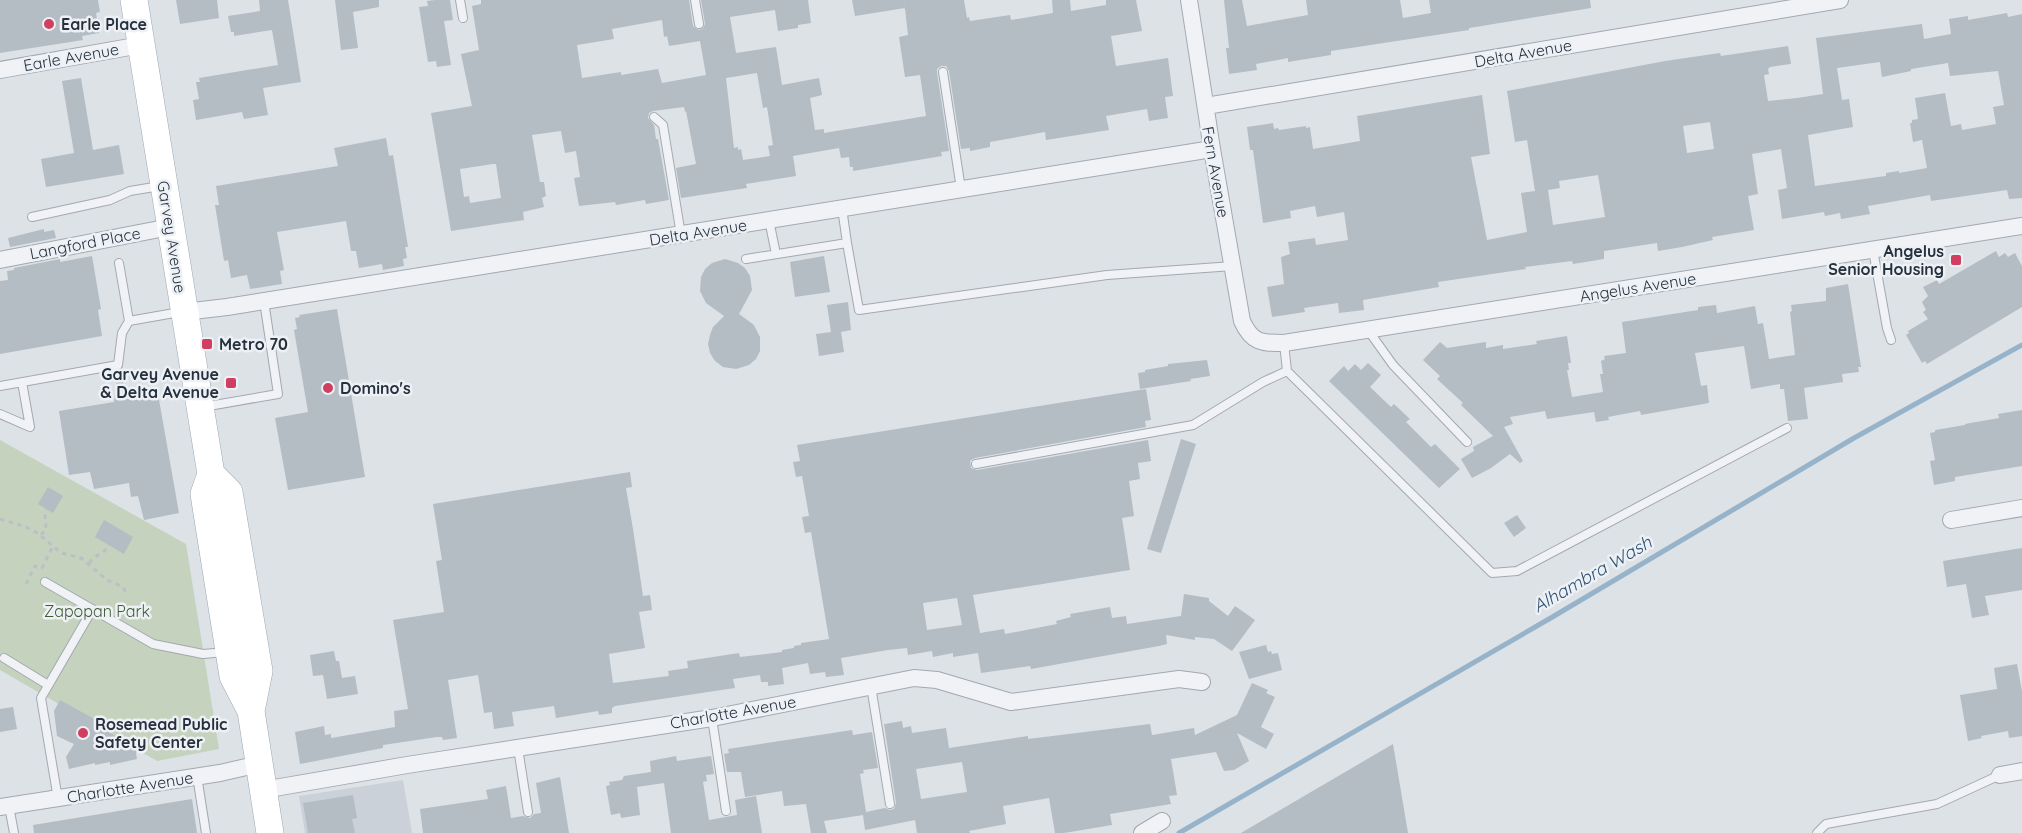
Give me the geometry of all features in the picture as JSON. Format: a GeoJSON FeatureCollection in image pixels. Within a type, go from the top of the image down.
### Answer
{"type":"FeatureCollection","features":[{"type":"Feature","properties":{"kind":"main road","name":"Garvey Avenue"},"geometry":{"type":"LineString","coordinates":[[134,0],[211,474],[204,494],[233,676],[251,711],[270,833]]}},
{"type":"Feature","properties":{"kind":"main road","name":"Garvey Avenue"},"geometry":{"type":"LineString","coordinates":[[211,474],[229,492],[235,526],[259,671],[251,711]]}},
{"type":"Feature","properties":{"kind":"street","name":"Fern Avenue"},"geometry":{"type":"LineString","coordinates":[[1189,0],[1242,321],[1254,339]]}},
{"type":"Feature","properties":{"kind":"street","name":"Delta Avenue"},"geometry":{"type":"LineString","coordinates":[[1206,106],[1840,0]]}},
{"type":"Feature","properties":{"kind":"street","name":"Earle Avenue"},"geometry":{"type":"LineString","coordinates":[[0,70],[141,45]]}},
{"type":"Feature","properties":{"kind":"street","name":"Delta Avenue"},"geometry":{"type":"LineString","coordinates":[[184,312],[1212,149]]}},
{"type":"Feature","properties":{"kind":"street","name":"Angelus Avenue"},"geometry":{"type":"LineString","coordinates":[[1254,339],[1265,343],[1284,344],[2022,226]]}},
{"type":"Feature","properties":{"kind":"street","name":"Langford Place"},"geometry":{"type":"LineString","coordinates":[[0,260],[170,227]]}},
{"type":"Feature","properties":{"kind":"street"},"geometry":{"type":"LineString","coordinates":[[1952,520],[2022,508]]}},
{"type":"Feature","properties":{"kind":"street","name":"Charlotte Avenue"},"geometry":{"type":"LineString","coordinates":[[5,806],[197,776],[261,777],[518,748],[712,718],[914,678],[937,680],[1011,702],[1179,679],[1202,682]]}},
{"type":"Feature","properties":{"kind":"street"},"geometry":{"type":"LineString","coordinates":[[2000,775],[2022,771]]}},
{"type":"Feature","properties":{"kind":"street"},"geometry":{"type":"LineString","coordinates":[[1142,833],[1162,821]]}},
{"type":"Feature","properties":{"kind":"lane"},"geometry":{"type":"LineString","coordinates":[[460,0],[463,18]]}},
{"type":"Feature","properties":{"kind":"lane"},"geometry":{"type":"LineString","coordinates":[[694,0],[699,24]]}},
{"type":"Feature","properties":{"kind":"lane"},"geometry":{"type":"LineString","coordinates":[[943,72],[961,189]]}},
{"type":"Feature","properties":{"kind":"lane"},"geometry":{"type":"LineString","coordinates":[[654,117],[663,125],[681,235]]}},
{"type":"Feature","properties":{"kind":"lane"},"geometry":{"type":"LineString","coordinates":[[32,218],[110,200],[130,191],[164,185]]}},
{"type":"Feature","properties":{"kind":"lane"},"geometry":{"type":"LineString","coordinates":[[842,208],[859,310],[1107,275],[1233,266]]}},
{"type":"Feature","properties":{"kind":"lane"},"geometry":{"type":"LineString","coordinates":[[769,220],[776,254]]}},
{"type":"Feature","properties":{"kind":"lane"},"geometry":{"type":"LineString","coordinates":[[747,259],[847,243]]}},
{"type":"Feature","properties":{"kind":"lane"},"geometry":{"type":"LineString","coordinates":[[1873,250],[1891,340]]}},
{"type":"Feature","properties":{"kind":"lane"},"geometry":{"type":"LineString","coordinates":[[0,386],[118,365],[122,333],[129,321],[119,263]]}},
{"type":"Feature","properties":{"kind":"lane"},"geometry":{"type":"LineString","coordinates":[[200,408],[278,394],[264,301]]}},
{"type":"Feature","properties":{"kind":"lane"},"geometry":{"type":"LineString","coordinates":[[129,321],[184,312]]}},
{"type":"Feature","properties":{"kind":"lane"},"geometry":{"type":"LineString","coordinates":[[1368,330],[1393,365],[1467,442]]}},
{"type":"Feature","properties":{"kind":"lane"},"geometry":{"type":"LineString","coordinates":[[1284,344],[1287,371],[1492,573],[1517,572],[1787,428]]}},
{"type":"Feature","properties":{"kind":"lane"},"geometry":{"type":"LineString","coordinates":[[976,464],[1193,425],[1263,382],[1287,371]]}},
{"type":"Feature","properties":{"kind":"lane"},"geometry":{"type":"LineString","coordinates":[[0,414],[30,427],[22,382]]}},
{"type":"Feature","properties":{"kind":"lane"},"geometry":{"type":"LineString","coordinates":[[45,582],[153,644],[203,654],[230,651]]}},
{"type":"Feature","properties":{"kind":"lane"},"geometry":{"type":"LineString","coordinates":[[58,798],[41,698],[92,610]]}},
{"type":"Feature","properties":{"kind":"lane"},"geometry":{"type":"LineString","coordinates":[[4,658],[48,685]]}},
{"type":"Feature","properties":{"kind":"lane"},"geometry":{"type":"LineString","coordinates":[[871,686],[890,804]]}},
{"type":"Feature","properties":{"kind":"lane"},"geometry":{"type":"LineString","coordinates":[[712,718],[726,811]]}},
{"type":"Feature","properties":{"kind":"lane"},"geometry":{"type":"LineString","coordinates":[[518,748],[528,812]]}},
{"type":"Feature","properties":{"kind":"lane"},"geometry":{"type":"LineString","coordinates":[[1817,833],[1826,824],[1937,804],[2000,775]]}},
{"type":"Feature","properties":{"kind":"lane"},"geometry":{"type":"LineString","coordinates":[[197,776],[207,833]]}},
{"type":"Feature","properties":{"kind":"lane"},"geometry":{"type":"LineString","coordinates":[[5,806],[14,833]]}},
{"type":"Feature","properties":{"kind":"path"},"geometry":{"type":"LineString","coordinates":[[41,535],[46,529],[47,509]]}},
{"type":"Feature","properties":{"kind":"path"},"geometry":{"type":"LineString","coordinates":[[0,519],[26,527],[41,535],[60,553],[81,558],[89,563],[107,580],[123,587],[125,591],[123,596]]}},
{"type":"Feature","properties":{"kind":"path"},"geometry":{"type":"LineString","coordinates":[[89,563],[95,555],[105,552],[109,545]]}},
{"type":"Feature","properties":{"kind":"path"},"geometry":{"type":"LineString","coordinates":[[26,584],[35,566],[42,568],[53,546]]}},
{"type":"Feature","properties":{"kind":"shaded area"},"geometry":{"type":"Polygon","coordinates":[[[403,780],[412,833],[305,833],[299,796],[403,780]]]}},
{"type":"Feature","properties":{"kind":"green space","name":"Zapopan Park"},"geometry":{"type":"Polygon","coordinates":[[[0,440],[186,544],[219,749],[157,761],[0,670],[0,440]]]}},
{"type":"Feature","properties":{"kind":"building","name":"Earle Place"},"geometry":{"type":"Polygon","coordinates":[[[0,0],[98,0],[100,12],[96,13],[99,33],[82,36],[83,40],[0,53],[0,0]]]}},
{"type":"Feature","properties":{"kind":"building"},"geometry":{"type":"Polygon","coordinates":[[[176,0],[217,0],[219,18],[180,24],[176,0]]]}},
{"type":"Feature","properties":{"kind":"building"},"geometry":{"type":"Polygon","coordinates":[[[259,0],[288,0],[301,82],[263,88],[268,115],[244,119],[242,112],[196,120],[193,100],[199,99],[196,82],[200,82],[199,78],[278,65],[272,30],[234,36],[234,32],[231,32],[228,16],[260,11],[259,0]]]}},
{"type":"Feature","properties":{"kind":"building"},"geometry":{"type":"Polygon","coordinates":[[[335,0],[379,0],[379,7],[353,12],[358,48],[341,50],[335,0]]]}},
{"type":"Feature","properties":{"kind":"building"},"geometry":{"type":"Polygon","coordinates":[[[450,0],[453,20],[444,21],[451,65],[437,67],[436,61],[428,62],[419,7],[428,6],[427,1],[450,0]]]}},
{"type":"Feature","properties":{"kind":"building"},"geometry":{"type":"Polygon","coordinates":[[[481,0],[689,0],[693,26],[699,30],[705,24],[701,0],[808,0],[811,23],[798,25],[798,28],[778,31],[775,10],[730,17],[736,53],[776,47],[782,85],[819,78],[822,95],[810,98],[815,130],[824,129],[824,133],[926,116],[920,75],[905,77],[899,37],[908,35],[904,0],[964,0],[967,18],[969,17],[970,21],[1010,15],[1011,20],[1053,13],[1052,0],[1070,0],[1071,11],[1106,5],[1106,0],[1136,0],[1142,31],[1111,36],[1116,66],[1168,58],[1173,96],[1165,97],[1168,118],[1149,121],[1147,109],[1106,116],[1109,130],[1046,140],[1045,132],[990,142],[990,147],[970,151],[970,148],[961,149],[949,71],[946,66],[941,66],[937,69],[937,73],[949,151],[941,152],[942,156],[853,171],[849,157],[841,158],[839,148],[793,156],[796,176],[746,184],[747,188],[681,198],[676,168],[696,164],[686,111],[684,107],[653,111],[649,113],[648,118],[654,125],[656,139],[658,139],[669,200],[646,204],[645,200],[616,205],[615,202],[579,206],[574,178],[580,177],[576,151],[565,153],[561,131],[532,135],[540,182],[544,182],[546,196],[542,198],[544,207],[523,212],[524,220],[451,231],[431,113],[472,106],[461,54],[479,50],[472,6],[481,4],[481,0]],[[662,20],[612,29],[614,39],[577,45],[582,78],[658,69],[662,83],[706,75],[700,41],[669,46],[667,36],[664,37],[662,20]],[[757,73],[726,78],[734,148],[741,149],[743,160],[770,156],[768,146],[773,145],[767,107],[763,108],[757,73]],[[496,164],[460,169],[464,197],[469,196],[470,203],[501,198],[496,164]]]}},
{"type":"Feature","properties":{"kind":"building"},"geometry":{"type":"Polygon","coordinates":[[[852,0],[904,0],[905,8],[855,16],[852,0]]]}},
{"type":"Feature","properties":{"kind":"building"},"geometry":{"type":"Polygon","coordinates":[[[1224,0],[1242,0],[1247,26],[1308,15],[1306,0],[1400,0],[1403,18],[1431,13],[1429,0],[1590,0],[1591,8],[1331,51],[1331,55],[1288,62],[1288,58],[1256,64],[1257,70],[1229,74],[1224,0]]]}},
{"type":"Feature","properties":{"kind":"building"},"geometry":{"type":"Polygon","coordinates":[[[2007,13],[2008,17],[2022,14],[2022,198],[2009,199],[2007,190],[1931,201],[1930,195],[1868,206],[1870,214],[1841,219],[1840,213],[1825,216],[1824,212],[1782,219],[1778,190],[1787,188],[1781,149],[1752,154],[1758,194],[1748,196],[1754,230],[1712,237],[1713,240],[1658,251],[1657,243],[1604,251],[1604,259],[1573,264],[1572,261],[1525,267],[1526,269],[1438,282],[1439,287],[1363,300],[1364,310],[1339,313],[1338,303],[1304,308],[1305,312],[1272,317],[1267,287],[1284,284],[1281,257],[1290,254],[1288,242],[1315,238],[1316,245],[1348,240],[1344,212],[1317,217],[1315,206],[1290,211],[1291,218],[1263,223],[1253,150],[1250,150],[1247,127],[1273,123],[1274,129],[1279,130],[1310,127],[1313,149],[1360,141],[1357,116],[1482,95],[1490,154],[1471,157],[1487,240],[1527,232],[1521,193],[1535,191],[1527,140],[1515,142],[1507,91],[1665,61],[1720,53],[1721,56],[1788,46],[1791,64],[1770,67],[1769,74],[1764,75],[1768,101],[1823,94],[1816,38],[1922,24],[1924,39],[1951,34],[1949,19],[1968,16],[1968,20],[2007,13]],[[1880,62],[1837,68],[1842,100],[1849,99],[1853,127],[1808,135],[1815,186],[1927,168],[1922,140],[1913,142],[1910,123],[1918,119],[1915,98],[1945,93],[1951,126],[1961,124],[1962,130],[1996,124],[1993,107],[2004,105],[1998,71],[1950,76],[1948,63],[1911,69],[1911,71],[1882,77],[1880,62]],[[1710,122],[1683,126],[1687,153],[1714,149],[1710,122]],[[1598,175],[1559,181],[1560,188],[1548,190],[1553,225],[1605,217],[1598,175]]]}},
{"type":"Feature","properties":{"kind":"building"},"geometry":{"type":"Polygon","coordinates":[[[81,78],[93,150],[119,145],[124,174],[46,187],[41,159],[74,153],[62,81],[81,78]]]}},
{"type":"Feature","properties":{"kind":"building"},"geometry":{"type":"Polygon","coordinates":[[[386,138],[389,156],[393,155],[408,247],[405,247],[407,258],[403,259],[404,266],[383,270],[382,264],[359,268],[356,251],[351,251],[346,221],[277,232],[284,270],[280,271],[282,284],[250,289],[247,275],[231,278],[228,260],[224,261],[215,205],[219,205],[216,186],[338,166],[334,148],[386,138]]]}},
{"type":"Feature","properties":{"kind":"building"},"geometry":{"type":"Polygon","coordinates":[[[44,229],[44,232],[54,230],[56,238],[10,247],[8,238],[44,229]]]}},
{"type":"Feature","properties":{"kind":"building"},"geometry":{"type":"Polygon","coordinates":[[[1996,251],[1999,257],[2005,253],[2008,257],[2015,253],[2022,266],[2022,307],[1927,364],[1925,361],[1922,363],[1906,335],[1908,331],[1928,319],[1923,312],[1926,310],[1922,302],[1928,296],[1923,287],[1937,280],[1939,284],[1996,251]]]}},
{"type":"Feature","properties":{"kind":"building"},"geometry":{"type":"Polygon","coordinates":[[[92,256],[101,309],[98,310],[102,336],[0,354],[0,281],[8,280],[7,271],[60,259],[60,262],[92,256]]]}},
{"type":"Feature","properties":{"kind":"building"},"geometry":{"type":"Polygon","coordinates":[[[824,256],[830,292],[795,297],[790,262],[824,256]]]}},
{"type":"Feature","properties":{"kind":"building"},"geometry":{"type":"Polygon","coordinates":[[[725,259],[738,263],[750,276],[752,290],[739,314],[754,325],[760,337],[760,351],[756,359],[749,365],[736,369],[723,367],[710,353],[708,344],[713,327],[724,316],[706,303],[700,291],[701,277],[705,269],[712,263],[725,259]]]}},
{"type":"Feature","properties":{"kind":"building"},"geometry":{"type":"Polygon","coordinates":[[[1848,284],[1861,367],[1858,367],[1859,372],[1842,374],[1843,382],[1804,388],[1808,419],[1788,421],[1784,389],[1780,389],[1780,384],[1751,389],[1744,346],[1695,353],[1701,386],[1707,385],[1709,403],[1641,415],[1640,411],[1608,417],[1609,420],[1596,422],[1594,412],[1547,419],[1545,411],[1510,417],[1513,424],[1504,427],[1523,461],[1520,463],[1510,454],[1472,478],[1461,459],[1474,451],[1473,447],[1493,436],[1437,379],[1440,376],[1423,360],[1440,342],[1447,348],[1486,342],[1486,348],[1503,345],[1503,349],[1537,344],[1536,341],[1567,336],[1571,363],[1568,363],[1569,370],[1567,370],[1572,397],[1603,392],[1600,374],[1603,374],[1601,361],[1605,359],[1604,356],[1626,353],[1622,322],[1698,310],[1698,307],[1716,305],[1717,313],[1755,306],[1758,324],[1763,323],[1769,359],[1795,355],[1791,305],[1826,301],[1826,288],[1848,284]]]}},
{"type":"Feature","properties":{"kind":"building"},"geometry":{"type":"Polygon","coordinates":[[[848,302],[851,330],[841,332],[844,352],[819,356],[816,334],[831,332],[827,305],[848,302]]]}},
{"type":"Feature","properties":{"kind":"building"},"geometry":{"type":"Polygon","coordinates":[[[337,309],[365,477],[288,490],[275,418],[308,412],[294,330],[297,329],[295,318],[300,317],[299,315],[337,309]]]}},
{"type":"Feature","properties":{"kind":"building"},"geometry":{"type":"Polygon","coordinates":[[[1207,360],[1210,376],[1140,389],[1138,373],[1168,366],[1168,364],[1207,360]]]}},
{"type":"Feature","properties":{"kind":"building"},"geometry":{"type":"Polygon","coordinates":[[[1368,363],[1381,375],[1370,387],[1391,407],[1394,404],[1410,419],[1406,422],[1431,447],[1435,444],[1460,469],[1439,488],[1329,381],[1344,366],[1348,371],[1355,364],[1361,370],[1368,363]]]}},
{"type":"Feature","properties":{"kind":"building"},"geometry":{"type":"Polygon","coordinates":[[[121,371],[126,399],[158,394],[179,513],[144,520],[138,496],[131,497],[129,483],[94,489],[90,472],[69,475],[59,411],[114,402],[118,372],[121,371]]]}},
{"type":"Feature","properties":{"kind":"building"},"geometry":{"type":"Polygon","coordinates":[[[1146,389],[1151,420],[1145,421],[1146,427],[975,458],[970,461],[971,468],[977,470],[1148,440],[1151,461],[1138,463],[1140,479],[1129,481],[1134,516],[1122,518],[1130,570],[973,595],[980,633],[1004,629],[1005,634],[1057,624],[1056,621],[1071,617],[1070,614],[1110,607],[1112,618],[1126,616],[1127,624],[1181,616],[1184,594],[1209,598],[1209,601],[1228,616],[1235,606],[1255,620],[1232,651],[1214,639],[1195,637],[1195,640],[1166,635],[1167,644],[1159,646],[1031,669],[1030,666],[981,673],[978,653],[953,657],[953,653],[933,657],[932,651],[908,655],[907,648],[888,650],[841,658],[844,675],[826,677],[825,672],[810,674],[808,663],[782,668],[784,684],[768,686],[768,682],[761,682],[760,675],[733,679],[735,688],[615,706],[612,708],[612,713],[599,715],[598,711],[556,718],[554,706],[512,712],[514,726],[494,729],[492,712],[484,713],[478,675],[448,680],[457,738],[443,740],[442,737],[437,737],[383,745],[383,748],[300,764],[295,732],[324,726],[325,735],[331,734],[331,738],[395,727],[394,711],[408,709],[393,620],[444,612],[436,561],[442,560],[433,504],[630,472],[632,487],[626,488],[643,596],[650,595],[652,610],[639,612],[645,648],[609,654],[613,683],[669,676],[668,671],[688,668],[687,661],[739,653],[740,657],[782,652],[782,650],[801,645],[801,643],[829,639],[811,532],[805,533],[802,517],[809,516],[802,476],[796,477],[793,462],[800,461],[797,445],[1146,389]],[[957,598],[923,603],[927,630],[962,625],[957,598]]]}},
{"type":"Feature","properties":{"kind":"building"},"geometry":{"type":"Polygon","coordinates":[[[2022,410],[2022,466],[1955,477],[1955,481],[1934,485],[1930,461],[1935,460],[1930,433],[1935,430],[1999,418],[1998,414],[2022,410]]]}},
{"type":"Feature","properties":{"kind":"building"},"geometry":{"type":"Polygon","coordinates":[[[1181,439],[1196,444],[1161,553],[1147,549],[1181,439]]]}},
{"type":"Feature","properties":{"kind":"building"},"geometry":{"type":"Polygon","coordinates":[[[48,487],[63,496],[53,513],[38,504],[48,487]]]}},
{"type":"Feature","properties":{"kind":"building"},"geometry":{"type":"Polygon","coordinates":[[[1517,515],[1526,528],[1514,537],[1504,523],[1517,515]]]}},
{"type":"Feature","properties":{"kind":"building"},"geometry":{"type":"Polygon","coordinates":[[[104,520],[133,537],[124,554],[95,537],[104,520]]]}},
{"type":"Feature","properties":{"kind":"building"},"geometry":{"type":"Polygon","coordinates":[[[2022,548],[2022,590],[1985,596],[1989,615],[1972,618],[1966,584],[1947,587],[1943,561],[2022,548]]]}},
{"type":"Feature","properties":{"kind":"building"},"geometry":{"type":"Polygon","coordinates":[[[1266,645],[1268,652],[1278,653],[1282,670],[1249,679],[1239,652],[1266,645]]]}},
{"type":"Feature","properties":{"kind":"building"},"geometry":{"type":"Polygon","coordinates":[[[334,651],[336,661],[339,661],[342,678],[355,676],[358,694],[327,699],[323,675],[313,676],[310,655],[334,651]]]}},
{"type":"Feature","properties":{"kind":"building"},"geometry":{"type":"Polygon","coordinates":[[[2017,664],[2022,691],[2022,736],[2009,738],[2008,731],[1968,741],[1960,695],[1997,689],[1994,668],[2017,664]]]}},
{"type":"Feature","properties":{"kind":"building"},"geometry":{"type":"Polygon","coordinates":[[[1252,683],[1268,690],[1266,693],[1275,697],[1261,727],[1274,734],[1266,749],[1237,733],[1249,761],[1234,770],[1224,771],[1216,752],[1171,759],[1177,795],[1169,796],[1171,804],[1110,814],[1112,825],[1064,833],[1055,833],[1049,798],[1003,806],[1006,824],[969,831],[970,833],[917,833],[915,820],[865,830],[863,815],[824,821],[827,833],[811,833],[806,804],[784,806],[782,791],[745,797],[741,772],[727,772],[724,754],[729,753],[728,749],[852,730],[853,735],[872,732],[878,768],[863,770],[864,773],[860,774],[866,812],[885,808],[894,809],[896,803],[884,724],[902,721],[903,728],[911,726],[912,733],[946,728],[949,748],[1028,736],[1028,739],[1150,724],[1152,735],[1194,728],[1195,735],[1237,715],[1252,683]],[[962,762],[916,769],[921,799],[967,792],[962,762]]]}},
{"type":"Feature","properties":{"kind":"building","name":"Rosemead Public Safety Center"},"geometry":{"type":"Polygon","coordinates":[[[60,700],[107,726],[105,730],[138,749],[137,759],[110,765],[110,762],[95,765],[95,763],[69,769],[66,757],[74,744],[57,736],[54,711],[60,700]]]}},
{"type":"Feature","properties":{"kind":"building"},"geometry":{"type":"Polygon","coordinates":[[[13,707],[17,729],[0,732],[0,709],[13,707]]]}},
{"type":"Feature","properties":{"kind":"building"},"geometry":{"type":"Polygon","coordinates":[[[1393,744],[1408,833],[1241,833],[1393,744]]]}},
{"type":"Feature","properties":{"kind":"building"},"geometry":{"type":"Polygon","coordinates":[[[676,756],[677,761],[711,756],[714,774],[706,775],[707,781],[703,782],[709,820],[737,815],[735,800],[756,796],[762,833],[671,833],[664,783],[637,787],[640,815],[621,818],[620,813],[611,815],[606,786],[610,785],[609,782],[622,780],[624,776],[651,772],[650,761],[676,756]]]}},
{"type":"Feature","properties":{"kind":"building"},"geometry":{"type":"Polygon","coordinates":[[[560,777],[569,833],[423,833],[420,809],[488,799],[486,790],[506,786],[511,818],[523,816],[530,818],[534,814],[541,813],[536,783],[560,777]]]}},
{"type":"Feature","properties":{"kind":"building"},"geometry":{"type":"Polygon","coordinates":[[[353,795],[357,818],[352,819],[355,833],[308,833],[303,803],[353,795]]]}},
{"type":"Feature","properties":{"kind":"building"},"geometry":{"type":"Polygon","coordinates":[[[192,799],[197,833],[34,833],[33,825],[192,799]]]}},
{"type":"Feature","properties":{"kind":"waterway","name":"Alhambra Wash"},"geometry":{"type":"LineString","coordinates":[[1179,833],[1549,619],[1854,438],[2022,345]]}},
{"type":"Feature","properties":{"kind":"place","name":"Earle Place"},"geometry":{"type":"Point","coordinates":[49,24]}},
{"type":"Feature","properties":{"kind":"place","name":"Angelus Senior Housing"},"geometry":{"type":"Point","coordinates":[1956,260]}},
{"type":"Feature","properties":{"kind":"place","name":"Metro 70"},"geometry":{"type":"Point","coordinates":[207,344]}},
{"type":"Feature","properties":{"kind":"place","name":"Garvey Avenue & Delta Avenue"},"geometry":{"type":"Point","coordinates":[231,383]}},
{"type":"Feature","properties":{"kind":"place","name":"Domino's"},"geometry":{"type":"Point","coordinates":[328,388]}},
{"type":"Feature","properties":{"kind":"place","name":"Rosemead Public Safety Center"},"geometry":{"type":"Point","coordinates":[83,733]}}]}
